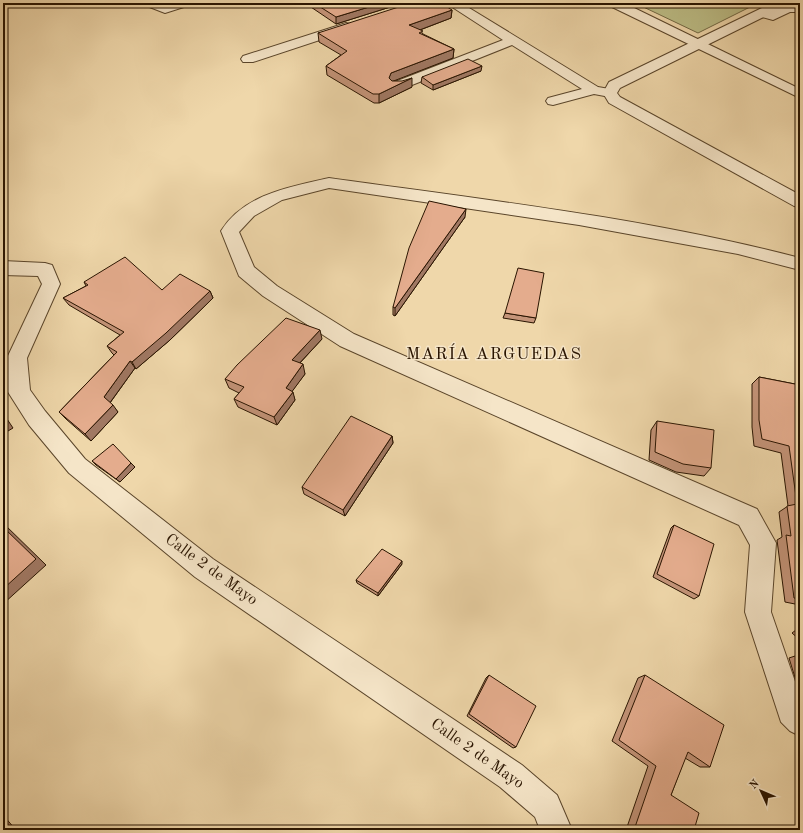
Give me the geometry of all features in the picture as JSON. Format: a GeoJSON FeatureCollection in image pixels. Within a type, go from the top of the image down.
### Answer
{"type":"FeatureCollection","features":[{"type":"Feature","properties":{"kind":"street"},"geometry":{"type":"LineString","coordinates":[[151,3],[165,8],[183,3]]}},
{"type":"Feature","properties":{"kind":"street"},"geometry":{"type":"LineString","coordinates":[[452,3],[594,90],[610,93],[614,100],[800,202]]}},
{"type":"Feature","properties":{"kind":"street"},"geometry":{"type":"LineString","coordinates":[[614,3],[800,94]]}},
{"type":"Feature","properties":{"kind":"street"},"geometry":{"type":"LineString","coordinates":[[610,93],[614,85],[782,3]]}},
{"type":"Feature","properties":{"kind":"street"},"geometry":{"type":"LineString","coordinates":[[762,13],[773,16],[787,9],[800,8]]}},
{"type":"Feature","properties":{"kind":"street"},"geometry":{"type":"LineString","coordinates":[[248,59],[360,22]]}},
{"type":"Feature","properties":{"kind":"street"},"geometry":{"type":"LineString","coordinates":[[397,86],[513,40]]}},
{"type":"Feature","properties":{"kind":"street"},"geometry":{"type":"LineString","coordinates":[[553,101],[594,90]]}},
{"type":"Feature","properties":{"kind":"street"},"geometry":{"type":"LineString","coordinates":[[800,264],[738,248],[578,219],[329,183],[276,196],[248,212],[230,231],[246,271],[270,291],[347,340],[748,517],[763,543],[758,612],[791,712],[800,721]]}},
{"type":"Feature","properties":{"kind":"street","name":"Calle 2 de Mayo"},"geometry":{"type":"LineString","coordinates":[[3,268],[46,270],[51,284],[17,358],[19,392],[37,418],[77,466],[204,568],[511,776],[546,806],[556,830]]}},
{"type":"Feature","properties":{"kind":"green space"},"geometry":{"type":"Polygon","coordinates":[[[635,3],[758,3],[698,33],[635,3]]]}},
{"type":"Feature","properties":{"kind":"building"},"geometry":{"type":"Polygon","coordinates":[[[314,3],[382,3],[336,17],[314,3]]]}},
{"type":"Feature","properties":{"kind":"building"},"geometry":{"type":"Polygon","coordinates":[[[411,3],[441,3],[452,10],[409,25],[423,31],[419,33],[454,49],[391,73],[389,78],[392,81],[402,81],[412,78],[379,94],[373,94],[326,66],[347,51],[318,33],[411,3]]]}},
{"type":"Feature","properties":{"kind":"building"},"geometry":{"type":"Polygon","coordinates":[[[468,59],[482,66],[433,85],[422,77],[468,59]]]}},
{"type":"Feature","properties":{"kind":"building"},"geometry":{"type":"Polygon","coordinates":[[[429,201],[466,209],[395,308],[393,307],[409,248],[429,201]]]}},
{"type":"Feature","properties":{"kind":"building"},"geometry":{"type":"Polygon","coordinates":[[[125,257],[162,290],[180,274],[210,291],[166,333],[132,362],[130,361],[104,397],[113,405],[85,434],[59,412],[117,352],[107,346],[124,332],[63,298],[88,285],[84,282],[125,257]]]}},
{"type":"Feature","properties":{"kind":"building"},"geometry":{"type":"Polygon","coordinates":[[[518,268],[544,273],[536,318],[505,313],[518,268]]]}},
{"type":"Feature","properties":{"kind":"building"},"geometry":{"type":"Polygon","coordinates":[[[286,318],[320,330],[292,360],[303,364],[286,388],[293,392],[274,417],[234,399],[244,387],[225,379],[237,365],[286,318]]]}},
{"type":"Feature","properties":{"kind":"building"},"geometry":{"type":"Polygon","coordinates":[[[759,377],[800,385],[800,599],[794,598],[786,535],[791,536],[787,506],[797,504],[789,446],[762,439],[759,420],[759,377]]]}},
{"type":"Feature","properties":{"kind":"building"},"geometry":{"type":"Polygon","coordinates":[[[351,416],[392,436],[343,510],[302,487],[351,416]]]}},
{"type":"Feature","properties":{"kind":"building"},"geometry":{"type":"Polygon","coordinates":[[[657,421],[714,430],[711,468],[683,464],[655,452],[657,421]]]}},
{"type":"Feature","properties":{"kind":"building"},"geometry":{"type":"Polygon","coordinates":[[[113,444],[131,463],[116,479],[92,461],[113,444]]]}},
{"type":"Feature","properties":{"kind":"building"},"geometry":{"type":"Polygon","coordinates":[[[674,525],[714,544],[699,596],[657,574],[674,525]]]}},
{"type":"Feature","properties":{"kind":"building"},"geometry":{"type":"Polygon","coordinates":[[[3,527],[36,559],[3,589],[3,527]]]}},
{"type":"Feature","properties":{"kind":"building"},"geometry":{"type":"Polygon","coordinates":[[[382,549],[402,561],[378,593],[356,580],[382,549]]]}},
{"type":"Feature","properties":{"kind":"building"},"geometry":{"type":"Polygon","coordinates":[[[489,675],[536,706],[516,747],[469,714],[489,675]]]}},
{"type":"Feature","properties":{"kind":"building"},"geometry":{"type":"Polygon","coordinates":[[[645,675],[724,725],[710,767],[688,752],[671,795],[699,813],[694,830],[634,830],[656,766],[619,740],[645,675]]]}},
{"type":"Feature","properties":{"kind":"district","name":"MARÍA ARGUEDAS"},"geometry":{"type":"Point","coordinates":[494,354]}}]}
